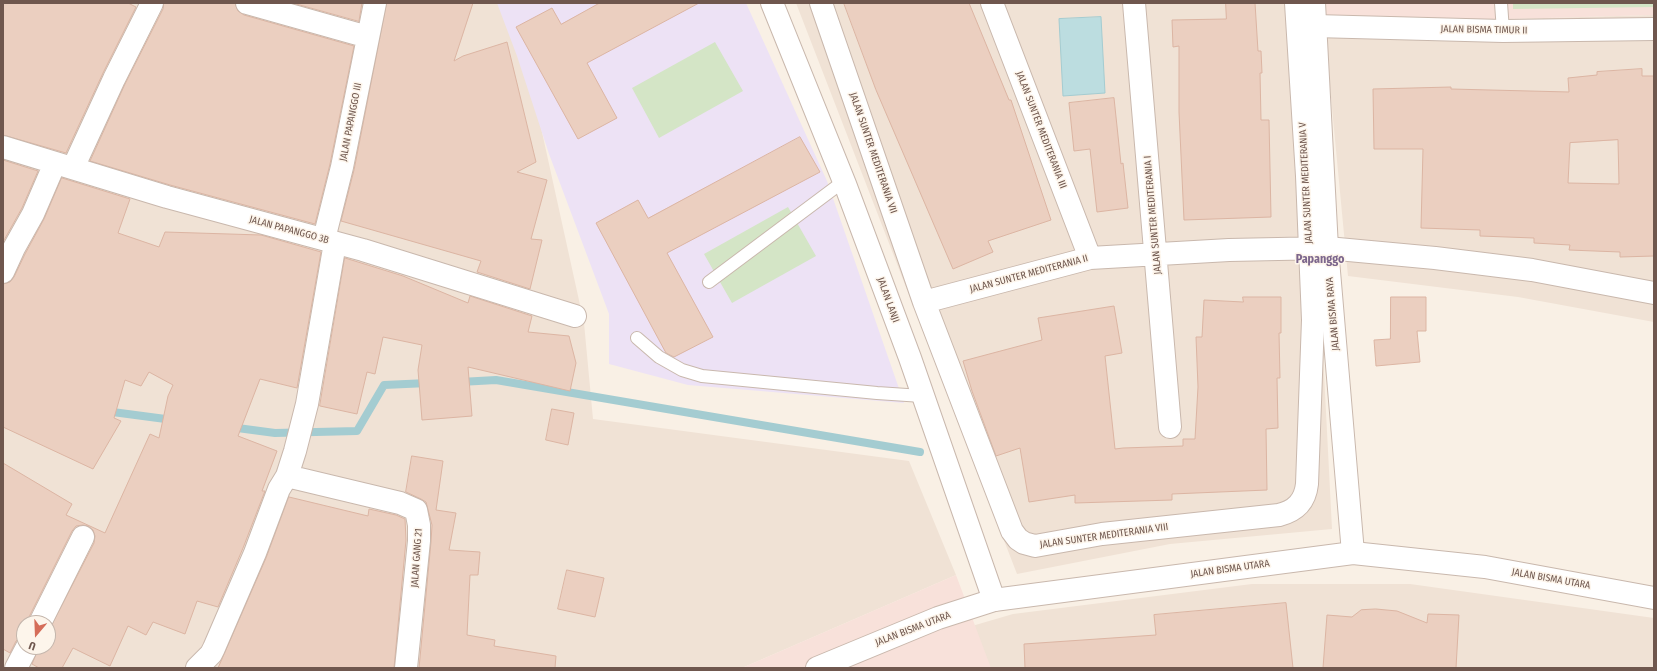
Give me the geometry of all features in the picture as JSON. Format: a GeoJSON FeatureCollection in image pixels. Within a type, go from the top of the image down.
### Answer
{"type":"FeatureCollection","features":[{"type":"Feature","properties":{"kind":"street"},"geometry":{"type":"LineString","coordinates":[[3,272],[14,248],[33,214],[64,166],[114,79],[152,3]]}},
{"type":"Feature","properties":{"kind":"street"},"geometry":{"type":"LineString","coordinates":[[247,3],[368,36]]}},
{"type":"Feature","properties":{"kind":"street","name":"JALAN PAPANGGO III"},"geometry":{"type":"LineString","coordinates":[[197,668],[211,654],[255,553],[279,489],[287,476],[308,404],[330,241],[342,167],[375,3]]}},
{"type":"Feature","properties":{"kind":"street","name":"JALAN LANJI"},"geometry":{"type":"LineString","coordinates":[[772,3],[845,184],[910,358],[994,600]]}},
{"type":"Feature","properties":{"kind":"street","name":"JALAN SUNTER MEDITERANIA VII"},"geometry":{"type":"LineString","coordinates":[[822,3],[924,302]]}},
{"type":"Feature","properties":{"kind":"street","name":"JALAN SUNTER MEDITERANIA III"},"geometry":{"type":"LineString","coordinates":[[992,3],[1090,258]]}},
{"type":"Feature","properties":{"kind":"street","name":"JALAN SUNTER MEDITERANIA I"},"geometry":{"type":"LineString","coordinates":[[1134,3],[1170,427]]}},
{"type":"Feature","properties":{"kind":"street","name":"JALAN SUNTER MEDITERANIA V"},"geometry":{"type":"LineString","coordinates":[[1296,3],[1307,176],[1318,249],[1313,320],[1307,484],[1306,493],[1300,504]]}},
{"type":"Feature","properties":{"kind":"street","name":"JALAN BISMA RAYA"},"geometry":{"type":"LineString","coordinates":[[1314,3],[1318,249],[1354,553]]}},
{"type":"Feature","properties":{"kind":"street","name":"JALAN BISMA TIMUR II"},"geometry":{"type":"LineString","coordinates":[[1315,26],[1503,31],[1654,29]]}},
{"type":"Feature","properties":{"kind":"street","name":"JALAN PAPANGGO 3B"},"geometry":{"type":"LineString","coordinates":[[3,147],[167,196],[330,241],[575,316]]}},
{"type":"Feature","properties":{"kind":"street"},"geometry":{"type":"LineString","coordinates":[[1318,249],[1435,258],[1532,270],[1654,293]]}},
{"type":"Feature","properties":{"kind":"street","name":"JALAN SUNTER MEDITERANIA II"},"geometry":{"type":"LineString","coordinates":[[924,302],[1090,258],[1229,250],[1318,249]]}},
{"type":"Feature","properties":{"kind":"street","name":"JALAN SUNTER MEDITERANIA VIII"},"geometry":{"type":"LineString","coordinates":[[924,302],[1012,531],[1018,539],[1024,543],[1035,546],[1102,534],[1279,515],[1292,511],[1300,504]]}},
{"type":"Feature","properties":{"kind":"street","name":"JALAN GANG 21"},"geometry":{"type":"LineString","coordinates":[[287,476],[400,503],[416,510],[419,525],[419,541],[406,668]]}},
{"type":"Feature","properties":{"kind":"street"},"geometry":{"type":"LineString","coordinates":[[44,615],[83,537]]}},
{"type":"Feature","properties":{"kind":"street","name":"JALAN BISMA UTARA"},"geometry":{"type":"LineString","coordinates":[[817,668],[938,618],[994,600],[1354,553],[1485,567],[1654,598]]}},
{"type":"Feature","properties":{"kind":"street"},"geometry":{"type":"LineString","coordinates":[[16,668],[23,655]]}},
{"type":"Feature","properties":{"kind":"lane"},"geometry":{"type":"LineString","coordinates":[[1501,3],[1503,31]]}},
{"type":"Feature","properties":{"kind":"lane"},"geometry":{"type":"LineString","coordinates":[[709,282],[836,187],[845,184]]}},
{"type":"Feature","properties":{"kind":"lane"},"geometry":{"type":"LineString","coordinates":[[637,338],[659,357],[682,370],[702,376],[877,394],[922,396]]}},
{"type":"Feature","properties":{"kind":"shaded area"},"geometry":{"type":"Polygon","coordinates":[[[3,3],[505,3],[527,64],[584,323],[593,419],[909,461],[956,575],[742,668],[3,668],[3,3]]]}},
{"type":"Feature","properties":{"kind":"shaded area"},"geometry":{"type":"Polygon","coordinates":[[[497,3],[746,3],[827,181],[904,403],[688,385],[609,364],[609,314],[549,154],[517,56],[497,3]]]}},
{"type":"Feature","properties":{"kind":"shaded area"},"geometry":{"type":"Polygon","coordinates":[[[796,3],[1305,3],[1332,529],[1170,544],[1017,574],[796,3]]]}},
{"type":"Feature","properties":{"kind":"shaded area"},"geometry":{"type":"Polygon","coordinates":[[[1324,3],[1654,3],[1654,15],[1324,24],[1324,3]]]}},
{"type":"Feature","properties":{"kind":"shaded area"},"geometry":{"type":"Polygon","coordinates":[[[1654,15],[1654,322],[1518,297],[1348,276],[1324,24],[1654,15]]]}},
{"type":"Feature","properties":{"kind":"shaded area"},"geometry":{"type":"Polygon","coordinates":[[[956,575],[991,668],[742,668],[956,575]]]}},
{"type":"Feature","properties":{"kind":"shaded area"},"geometry":{"type":"Polygon","coordinates":[[[1252,584],[1410,584],[1654,618],[1654,668],[988,668],[972,626],[1013,614],[1252,584]]]}},
{"type":"Feature","properties":{"kind":"green space"},"geometry":{"type":"Polygon","coordinates":[[[1513,3],[1654,3],[1654,7],[1513,9],[1513,3]]]}},
{"type":"Feature","properties":{"kind":"green space"},"geometry":{"type":"Polygon","coordinates":[[[715,42],[743,91],[659,138],[632,88],[715,42]]]}},
{"type":"Feature","properties":{"kind":"green space"},"geometry":{"type":"Polygon","coordinates":[[[788,207],[816,256],[732,303],[704,254],[788,207]]]}},
{"type":"Feature","properties":{"kind":"water"},"geometry":{"type":"Polygon","coordinates":[[[1101,17],[1105,93],[1063,96],[1059,19],[1101,17]]]}},
{"type":"Feature","properties":{"kind":"building"},"geometry":{"type":"Polygon","coordinates":[[[3,3],[128,3],[136,7],[103,73],[66,153],[3,135],[3,3]]]}},
{"type":"Feature","properties":{"kind":"building"},"geometry":{"type":"Polygon","coordinates":[[[164,3],[235,3],[238,11],[244,15],[354,46],[330,164],[315,224],[170,185],[90,161],[125,84],[163,9],[164,3]]]}},
{"type":"Feature","properties":{"kind":"building"},"geometry":{"type":"Polygon","coordinates":[[[293,3],[362,3],[359,21],[293,3]]]}},
{"type":"Feature","properties":{"kind":"building"},"geometry":{"type":"Polygon","coordinates":[[[387,3],[473,3],[454,61],[463,56],[507,42],[536,162],[517,172],[547,180],[531,239],[542,240],[530,289],[477,272],[481,261],[341,221],[354,170],[387,3]]]}},
{"type":"Feature","properties":{"kind":"building"},"geometry":{"type":"Polygon","coordinates":[[[600,3],[699,3],[587,63],[617,118],[578,139],[516,27],[552,8],[561,24],[600,3]]]}},
{"type":"Feature","properties":{"kind":"building"},"geometry":{"type":"Polygon","coordinates":[[[844,3],[969,3],[1009,100],[1011,100],[1051,220],[988,241],[993,252],[953,269],[876,90],[844,3]]]}},
{"type":"Feature","properties":{"kind":"building"},"geometry":{"type":"Polygon","coordinates":[[[1226,3],[1255,3],[1258,51],[1261,51],[1261,120],[1269,120],[1271,217],[1184,220],[1179,112],[1179,46],[1173,47],[1172,20],[1226,19],[1226,3]]]}},
{"type":"Feature","properties":{"kind":"building"},"geometry":{"type":"Polygon","coordinates":[[[1642,69],[1642,76],[1654,76],[1654,256],[1620,257],[1620,252],[1569,250],[1570,245],[1534,243],[1534,238],[1480,236],[1480,230],[1421,228],[1423,149],[1374,149],[1373,89],[1451,87],[1451,89],[1569,92],[1568,78],[1597,75],[1597,72],[1642,69]],[[1618,140],[1570,143],[1568,183],[1619,184],[1618,140]]]}},
{"type":"Feature","properties":{"kind":"building"},"geometry":{"type":"Polygon","coordinates":[[[1114,98],[1121,164],[1123,163],[1128,208],[1097,212],[1090,149],[1074,151],[1069,103],[1114,98]]]}},
{"type":"Feature","properties":{"kind":"building"},"geometry":{"type":"Polygon","coordinates":[[[800,137],[820,172],[667,253],[713,337],[674,357],[666,353],[596,223],[638,200],[648,218],[800,137]]]}},
{"type":"Feature","properties":{"kind":"building"},"geometry":{"type":"Polygon","coordinates":[[[3,160],[38,171],[22,208],[3,242],[3,160]]]}},
{"type":"Feature","properties":{"kind":"building"},"geometry":{"type":"Polygon","coordinates":[[[62,178],[130,199],[118,233],[159,247],[165,232],[261,235],[321,252],[297,388],[260,379],[238,436],[277,451],[262,491],[265,491],[218,607],[197,601],[185,634],[153,622],[146,635],[128,626],[110,666],[73,648],[62,668],[39,668],[32,664],[36,655],[56,655],[56,617],[94,543],[95,536],[93,530],[88,526],[83,525],[76,526],[72,531],[30,615],[16,615],[16,641],[10,653],[3,649],[3,463],[72,504],[66,515],[105,533],[150,434],[159,438],[168,396],[173,385],[149,372],[141,386],[125,380],[114,418],[121,421],[93,469],[3,427],[3,284],[10,282],[14,277],[44,219],[62,178]]]}},
{"type":"Feature","properties":{"kind":"building"},"geometry":{"type":"Polygon","coordinates":[[[345,258],[403,276],[468,303],[470,296],[532,316],[528,332],[569,336],[576,363],[570,391],[468,367],[472,416],[422,420],[418,370],[422,345],[383,337],[375,374],[367,372],[357,414],[320,406],[345,258]]]}},
{"type":"Feature","properties":{"kind":"building"},"geometry":{"type":"Polygon","coordinates":[[[1243,297],[1281,297],[1281,333],[1279,333],[1280,378],[1277,378],[1278,428],[1266,429],[1267,490],[1172,494],[1172,500],[1075,503],[1075,495],[1029,502],[1020,448],[996,456],[972,391],[963,361],[1042,340],[1038,318],[1114,306],[1122,353],[1105,356],[1115,449],[1183,446],[1183,439],[1195,439],[1198,387],[1196,337],[1202,337],[1204,300],[1243,302],[1243,297]]]}},
{"type":"Feature","properties":{"kind":"building"},"geometry":{"type":"Polygon","coordinates":[[[1391,297],[1426,297],[1426,331],[1417,331],[1420,362],[1376,366],[1374,340],[1390,339],[1391,297]]]}},
{"type":"Feature","properties":{"kind":"building"},"geometry":{"type":"Polygon","coordinates":[[[552,409],[574,413],[568,445],[546,440],[552,409]]]}},
{"type":"Feature","properties":{"kind":"building"},"geometry":{"type":"Polygon","coordinates":[[[412,456],[443,461],[436,510],[456,513],[449,550],[480,552],[478,575],[470,575],[467,635],[495,640],[494,646],[556,656],[555,668],[419,668],[432,525],[426,502],[406,492],[412,456]]]}},
{"type":"Feature","properties":{"kind":"building"},"geometry":{"type":"Polygon","coordinates":[[[289,497],[368,516],[369,509],[396,515],[405,519],[406,540],[394,668],[218,668],[266,558],[289,497]]]}},
{"type":"Feature","properties":{"kind":"building"},"geometry":{"type":"Polygon","coordinates":[[[567,570],[604,578],[595,617],[558,609],[567,570]]]}},
{"type":"Feature","properties":{"kind":"building"},"geometry":{"type":"Polygon","coordinates":[[[1286,603],[1293,668],[1025,668],[1024,644],[1156,635],[1154,615],[1286,603]]]}},
{"type":"Feature","properties":{"kind":"building"},"geometry":{"type":"Polygon","coordinates":[[[1376,609],[1397,611],[1427,623],[1428,614],[1459,615],[1456,668],[1323,668],[1327,615],[1352,617],[1361,610],[1376,609]]]}},
{"type":"Feature","properties":{"kind":"waterway"},"geometry":{"type":"LineString","coordinates":[[460,382],[496,380],[920,452]]}},
{"type":"Feature","properties":{"kind":"waterway"},"geometry":{"type":"LineString","coordinates":[[230,427],[275,433],[357,431],[384,385],[428,383]]}},
{"type":"Feature","properties":{"kind":"waterway"},"geometry":{"type":"LineString","coordinates":[[105,411],[173,420]]}},
{"type":"Feature","properties":{"kind":"district","name":"Papanggo"},"geometry":{"type":"Point","coordinates":[1320,260]}}]}
